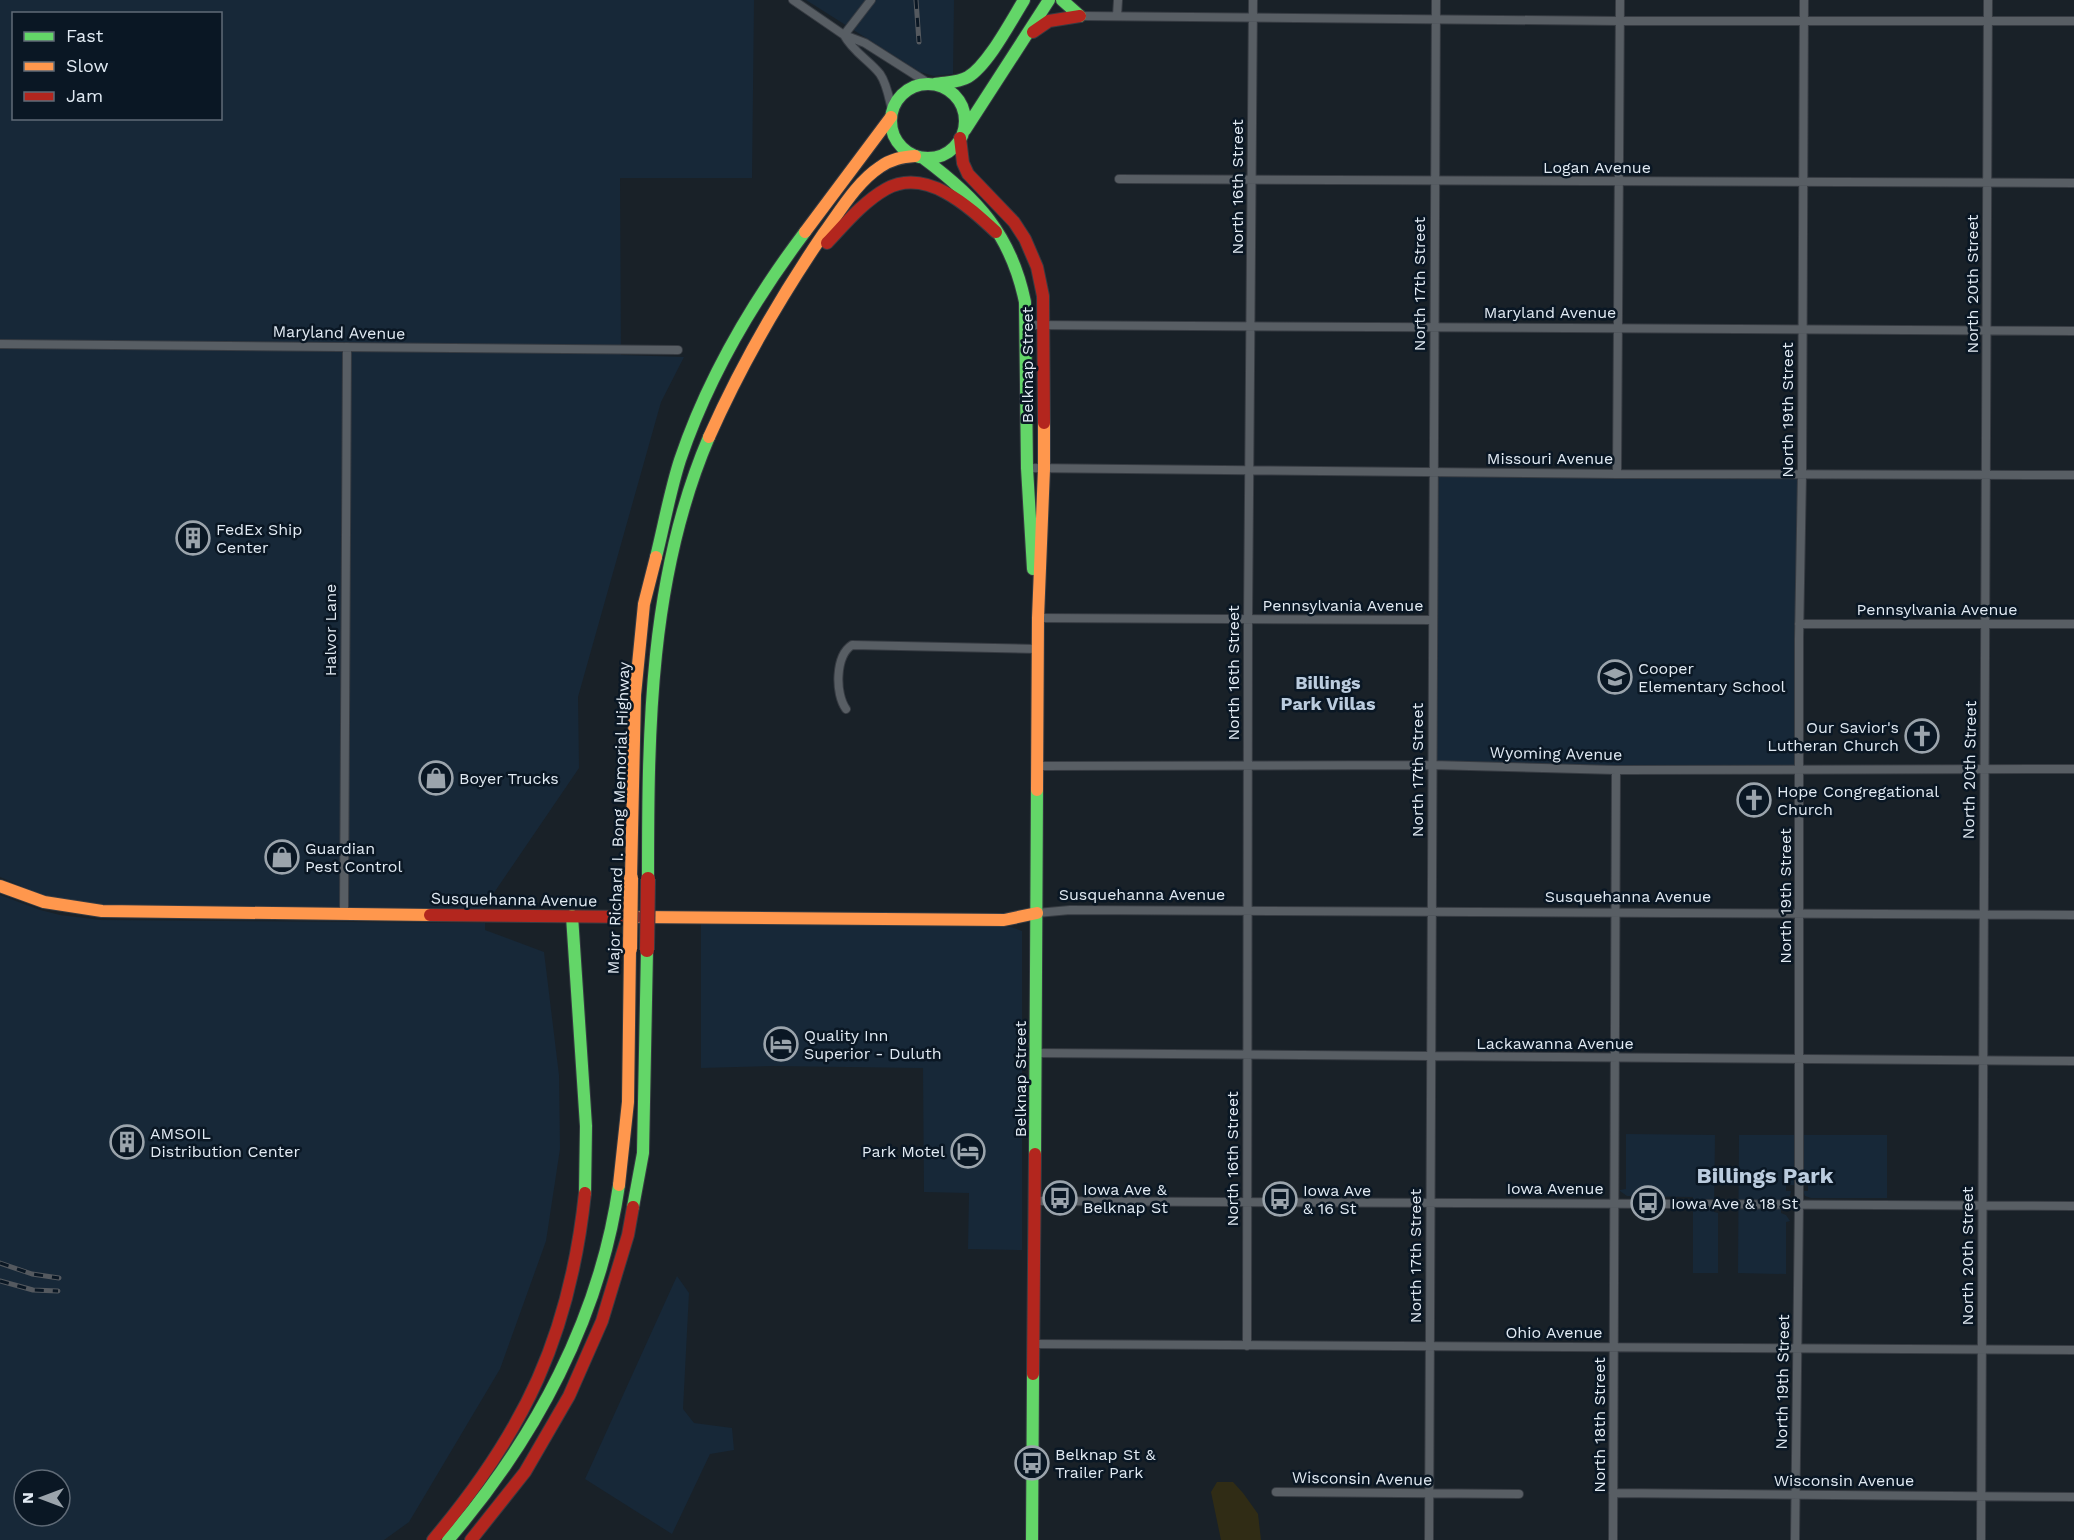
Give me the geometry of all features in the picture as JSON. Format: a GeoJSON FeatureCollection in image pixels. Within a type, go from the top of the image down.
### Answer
{"type":"FeatureCollection","features":[{"type":"Feature","properties":{"kind":"main road"},"geometry":{"type":"LineString","coordinates":[[1024,0],[974,73],[960,80],[909,88],[896,101],[891,114],[894,136],[906,151],[919,157],[941,156],[955,146],[1049,0]]}},
{"type":"Feature","properties":{"kind":"main road"},"geometry":{"type":"LineString","coordinates":[[1062,0],[1080,16]]}},
{"type":"Feature","properties":{"kind":"main road"},"geometry":{"type":"LineString","coordinates":[[1026,38],[1049,21],[1080,16]]}},
{"type":"Feature","properties":{"kind":"main road"},"geometry":{"type":"LineString","coordinates":[[931,84],[953,93],[960,102],[965,122],[962,135]]}},
{"type":"Feature","properties":{"kind":"main road","name":"Major Richard I. Bong Memorial Highway"},"geometry":{"type":"LineString","coordinates":[[448,1540],[510,1461],[534,1423],[568,1353],[600,1272],[618,1194],[628,1094],[635,695],[644,604],[680,461],[704,398],[744,321],[784,259],[891,114]]}},
{"type":"Feature","properties":{"kind":"main road","name":"Belknap Street"},"geometry":{"type":"LineString","coordinates":[[962,135],[963,161],[969,175],[1015,223],[1032,254],[1041,281],[1044,325],[1044,469],[1038,618],[1032,1540]]}},
{"type":"Feature","properties":{"kind":"main road","name":"Major Richard I. Bong Memorial Highway"},"geometry":{"type":"LineString","coordinates":[[471,1540],[525,1472],[569,1396],[602,1321],[628,1235],[643,1153],[654,665],[659,620],[677,533],[699,459],[757,336],[799,270],[841,212],[876,169],[887,162],[919,157]]}},
{"type":"Feature","properties":{"kind":"main road","name":"Belknap Street"},"geometry":{"type":"LineString","coordinates":[[919,157],[969,195],[986,214],[1020,275],[1025,302],[1027,468],[1038,618]]}},
{"type":"Feature","properties":{"kind":"main road"},"geometry":{"type":"LineString","coordinates":[[799,270],[880,194],[906,182],[940,189],[965,205],[996,232]]}},
{"type":"Feature","properties":{"kind":"main road","name":"Susquehanna Avenue"},"geometry":{"type":"LineString","coordinates":[[0,886],[52,906],[85,911],[701,919],[1004,920],[1037,913]]}},
{"type":"Feature","properties":{"kind":"main road"},"geometry":{"type":"LineString","coordinates":[[433,1540],[477,1488],[522,1416],[552,1350],[575,1272],[586,1188],[587,1140],[572,916]]}},
{"type":"Feature","properties":{"kind":"street"},"geometry":{"type":"LineString","coordinates":[[793,0],[844,36],[865,43],[931,84]]}},
{"type":"Feature","properties":{"kind":"street"},"geometry":{"type":"LineString","coordinates":[[844,36],[871,0]]}},
{"type":"Feature","properties":{"kind":"street"},"geometry":{"type":"LineString","coordinates":[[1117,16],[1118,0]]}},
{"type":"Feature","properties":{"kind":"street","name":"North 16th Street"},"geometry":{"type":"LineString","coordinates":[[1247,1346],[1248,620],[1253,0]]}},
{"type":"Feature","properties":{"kind":"street","name":"North 17th Street"},"geometry":{"type":"LineString","coordinates":[[1429,1540],[1436,0]]}},
{"type":"Feature","properties":{"kind":"street"},"geometry":{"type":"LineString","coordinates":[[1617,474],[1620,0]]}},
{"type":"Feature","properties":{"kind":"street","name":"North 19th Street"},"geometry":{"type":"LineString","coordinates":[[1795,1540],[1800,1059],[1799,624],[1804,0]]}},
{"type":"Feature","properties":{"kind":"street","name":"North 20th Street"},"geometry":{"type":"LineString","coordinates":[[1981,1540],[1988,0]]}},
{"type":"Feature","properties":{"kind":"street"},"geometry":{"type":"LineString","coordinates":[[1080,16],[1620,21],[2074,21]]}},
{"type":"Feature","properties":{"kind":"street"},"geometry":{"type":"LineString","coordinates":[[844,36],[854,50],[881,75],[887,89],[891,114]]}},
{"type":"Feature","properties":{"kind":"street","name":"Logan Avenue"},"geometry":{"type":"LineString","coordinates":[[1119,179],[2074,183]]}},
{"type":"Feature","properties":{"kind":"street","name":"Maryland Avenue"},"geometry":{"type":"LineString","coordinates":[[1025,325],[2074,331]]}},
{"type":"Feature","properties":{"kind":"street","name":"Maryland Avenue"},"geometry":{"type":"LineString","coordinates":[[0,344],[678,350]]}},
{"type":"Feature","properties":{"kind":"street","name":"Halvor Lane"},"geometry":{"type":"LineString","coordinates":[[344,914],[347,347]]}},
{"type":"Feature","properties":{"kind":"street","name":"Missouri Avenue"},"geometry":{"type":"LineString","coordinates":[[1027,468],[1617,474],[2074,475]]}},
{"type":"Feature","properties":{"kind":"street","name":"Pennsylvania Avenue"},"geometry":{"type":"LineString","coordinates":[[1038,618],[1433,620]]}},
{"type":"Feature","properties":{"kind":"street","name":"Pennsylvania Avenue"},"geometry":{"type":"LineString","coordinates":[[1799,624],[2074,624]]}},
{"type":"Feature","properties":{"kind":"street"},"geometry":{"type":"LineString","coordinates":[[846,709],[842,704],[840,693],[841,658],[846,649],[852,645],[1038,649]]}},
{"type":"Feature","properties":{"kind":"street","name":"Wyoming Avenue"},"geometry":{"type":"LineString","coordinates":[[1037,766],[1432,765],[1616,770],[2074,769]]}},
{"type":"Feature","properties":{"kind":"street","name":"North 18th Street"},"geometry":{"type":"LineString","coordinates":[[1613,1540],[1616,770]]}},
{"type":"Feature","properties":{"kind":"street","name":"Susquehanna Avenue"},"geometry":{"type":"LineString","coordinates":[[1037,913],[1070,909],[2074,915]]}},
{"type":"Feature","properties":{"kind":"street","name":"Lackawanna Avenue"},"geometry":{"type":"LineString","coordinates":[[1036,1053],[2074,1061]]}},
{"type":"Feature","properties":{"kind":"street","name":"Iowa Avenue"},"geometry":{"type":"LineString","coordinates":[[1035,1201],[2074,1206]]}},
{"type":"Feature","properties":{"kind":"street","name":"Ohio Avenue"},"geometry":{"type":"LineString","coordinates":[[1034,1344],[2074,1350]]}},
{"type":"Feature","properties":{"kind":"street","name":"Wisconsin Avenue"},"geometry":{"type":"LineString","coordinates":[[1276,1492],[1519,1494]]}},
{"type":"Feature","properties":{"kind":"street","name":"Wisconsin Avenue"},"geometry":{"type":"LineString","coordinates":[[1613,1493],[2074,1497]]}},
{"type":"Feature","properties":{"kind":"shaded area"},"geometry":{"type":"Polygon","coordinates":[[[0,0],[754,0],[752,178],[620,178],[621,355],[684,357],[661,402],[578,697],[579,768],[483,909],[101,906],[44,896],[0,877],[0,0]]]}},
{"type":"Feature","properties":{"kind":"shaded area"},"geometry":{"type":"Polygon","coordinates":[[[806,0],[954,0],[953,74],[934,76],[920,72],[806,0]]]}},
{"type":"Feature","properties":{"kind":"shaded area","name":"Cooper Elementary School"},"geometry":{"type":"Polygon","coordinates":[[[1434,473],[1802,474],[1799,770],[1432,765],[1434,473]]]}},
{"type":"Feature","properties":{"kind":"shaded area"},"geometry":{"type":"Polygon","coordinates":[[[0,895],[60,915],[101,920],[485,923],[485,930],[544,952],[559,1075],[560,1149],[546,1241],[500,1369],[409,1522],[384,1540],[0,1540],[0,895]]]}},
{"type":"Feature","properties":{"kind":"shaded area"},"geometry":{"type":"Polygon","coordinates":[[[701,923],[1011,927],[1022,931],[1022,1250],[968,1249],[969,1193],[924,1192],[923,1068],[775,1066],[701,1068],[701,923]]]}},
{"type":"Feature","properties":{"kind":"shaded area"},"geometry":{"type":"Polygon","coordinates":[[[1626,1134],[1715,1135],[1714,1212],[1718,1213],[1718,1273],[1693,1273],[1693,1197],[1627,1196],[1620,1191],[1626,1189],[1626,1134]]]}},
{"type":"Feature","properties":{"kind":"shaded area"},"geometry":{"type":"Polygon","coordinates":[[[1739,1135],[1887,1135],[1887,1198],[1811,1198],[1805,1196],[1803,1191],[1808,1191],[1808,1185],[1786,1185],[1786,1191],[1791,1191],[1790,1196],[1781,1198],[1781,1213],[1786,1215],[1790,1221],[1786,1222],[1786,1274],[1738,1273],[1739,1135]]]}},
{"type":"Feature","properties":{"kind":"shaded area"},"geometry":{"type":"Polygon","coordinates":[[[677,1276],[689,1293],[683,1409],[694,1423],[732,1428],[734,1450],[710,1454],[672,1534],[585,1479],[677,1276]]]}},
{"type":"Feature","properties":{"kind":"shaded area"},"geometry":{"type":"Polygon","coordinates":[[[1217,1482],[1233,1482],[1243,1493],[1258,1514],[1261,1540],[1221,1540],[1211,1492],[1217,1482]]]}},
{"type":"Feature","properties":{"kind":"railway"},"geometry":{"type":"LineString","coordinates":[[916,0],[919,42]]}},
{"type":"Feature","properties":{"kind":"railway"},"geometry":{"type":"LineString","coordinates":[[0,1263],[32,1274],[59,1278]]}},
{"type":"Feature","properties":{"kind":"railway"},"geometry":{"type":"LineString","coordinates":[[0,1281],[33,1290],[58,1291]]}},
{"type":"Feature","properties":{"kind":"traffic: fast"},"geometry":{"type":"LineString","coordinates":[[935,84],[960,80],[976,71],[999,42],[1024,0]]}},
{"type":"Feature","properties":{"kind":"traffic: fast"},"geometry":{"type":"LineString","coordinates":[[965,130],[1049,0]]}},
{"type":"Feature","properties":{"kind":"traffic: fast"},"geometry":{"type":"LineString","coordinates":[[1062,0],[1080,16]]}},
{"type":"Feature","properties":{"kind":"traffic: fast"},"geometry":{"type":"LineString","coordinates":[[928,84],[949,90],[959,100],[965,121],[959,142],[949,152],[928,158],[907,152],[897,142],[891,121],[897,100],[907,90],[928,84]]}},
{"type":"Feature","properties":{"kind":"traffic: fast"},"geometry":{"type":"LineString","coordinates":[[923,158],[960,188],[989,219],[1011,256],[1019,278],[1025,302],[1027,468],[1033,569]]}},
{"type":"Feature","properties":{"kind":"traffic: fast"},"geometry":{"type":"LineString","coordinates":[[656,557],[680,460],[704,399],[733,341],[767,285],[805,232]]}},
{"type":"Feature","properties":{"kind":"traffic: fast"},"geometry":{"type":"LineString","coordinates":[[648,879],[651,711],[663,599],[674,544],[689,490],[709,437]]}},
{"type":"Feature","properties":{"kind":"traffic: fast"},"geometry":{"type":"LineString","coordinates":[[1035,1154],[1037,790]]}},
{"type":"Feature","properties":{"kind":"traffic: fast"},"geometry":{"type":"LineString","coordinates":[[572,916],[586,1126],[585,1193]]}},
{"type":"Feature","properties":{"kind":"traffic: fast"},"geometry":{"type":"LineString","coordinates":[[633,1207],[643,1153],[647,950]]}},
{"type":"Feature","properties":{"kind":"traffic: fast"},"geometry":{"type":"LineString","coordinates":[[448,1540],[509,1461],[559,1374],[596,1282],[610,1234],[619,1185]]}},
{"type":"Feature","properties":{"kind":"traffic: fast"},"geometry":{"type":"LineString","coordinates":[[1032,1540],[1033,1374]]}},
{"type":"Feature","properties":{"kind":"traffic: slow"},"geometry":{"type":"LineString","coordinates":[[805,232],[891,117]]}},
{"type":"Feature","properties":{"kind":"traffic: slow"},"geometry":{"type":"LineString","coordinates":[[709,437],[734,384],[776,308],[843,206],[856,189],[880,167],[897,159],[915,156]]}},
{"type":"Feature","properties":{"kind":"traffic: slow"},"geometry":{"type":"LineString","coordinates":[[1037,790],[1038,618],[1044,423]]}},
{"type":"Feature","properties":{"kind":"traffic: slow"},"geometry":{"type":"LineString","coordinates":[[631,878],[635,695],[644,604],[656,557]]}},
{"type":"Feature","properties":{"kind":"traffic: slow"},"geometry":{"type":"LineString","coordinates":[[630,949],[631,878]]}},
{"type":"Feature","properties":{"kind":"traffic: slow"},"geometry":{"type":"LineString","coordinates":[[0,886],[44,902],[102,911],[430,915]]}},
{"type":"Feature","properties":{"kind":"traffic: slow"},"geometry":{"type":"LineString","coordinates":[[636,917],[1004,920],[1037,913]]}},
{"type":"Feature","properties":{"kind":"traffic: slow"},"geometry":{"type":"LineString","coordinates":[[619,1185],[628,1102],[630,949]]}},
{"type":"Feature","properties":{"kind":"traffic: jam"},"geometry":{"type":"LineString","coordinates":[[1033,32],[1049,21],[1080,16]]}},
{"type":"Feature","properties":{"kind":"traffic: jam"},"geometry":{"type":"LineString","coordinates":[[960,138],[963,163],[968,174],[1014,222],[1025,239],[1037,267],[1043,296],[1044,423]]}},
{"type":"Feature","properties":{"kind":"traffic: jam"},"geometry":{"type":"LineString","coordinates":[[827,243],[870,200],[886,189],[901,183],[931,186],[945,192],[973,211],[996,232]]}},
{"type":"Feature","properties":{"kind":"traffic: jam"},"geometry":{"type":"LineString","coordinates":[[647,950],[648,879]]}},
{"type":"Feature","properties":{"kind":"traffic: jam"},"geometry":{"type":"LineString","coordinates":[[430,915],[636,917]]}},
{"type":"Feature","properties":{"kind":"traffic: jam"},"geometry":{"type":"LineString","coordinates":[[1033,1374],[1035,1154]]}},
{"type":"Feature","properties":{"kind":"traffic: jam"},"geometry":{"type":"LineString","coordinates":[[433,1540],[493,1460],[518,1420],[538,1379],[555,1336],[568,1292],[585,1193]]}},
{"type":"Feature","properties":{"kind":"traffic: jam"},"geometry":{"type":"LineString","coordinates":[[471,1540],[525,1472],[569,1396],[602,1321],[628,1235],[633,1207]]}},
{"type":"Feature","properties":{"kind":"place","name":"FedEx Ship Center"},"geometry":{"type":"Point","coordinates":[193,538]}},
{"type":"Feature","properties":{"kind":"place","name":"Cooper Elementary School"},"geometry":{"type":"Point","coordinates":[1615,677]}},
{"type":"Feature","properties":{"kind":"place","name":"Our Savior's Lutheran Church"},"geometry":{"type":"Point","coordinates":[1922,736]}},
{"type":"Feature","properties":{"kind":"place","name":"Boyer Trucks"},"geometry":{"type":"Point","coordinates":[436,778]}},
{"type":"Feature","properties":{"kind":"place","name":"Hope Congregational Church"},"geometry":{"type":"Point","coordinates":[1754,800]}},
{"type":"Feature","properties":{"kind":"place","name":"Guardian Pest Control"},"geometry":{"type":"Point","coordinates":[282,857]}},
{"type":"Feature","properties":{"kind":"place","name":"Quality Inn Superior - Duluth"},"geometry":{"type":"Point","coordinates":[781,1044]}},
{"type":"Feature","properties":{"kind":"place","name":"AMSOIL Distribution Center"},"geometry":{"type":"Point","coordinates":[127,1142]}},
{"type":"Feature","properties":{"kind":"place","name":"Park Motel"},"geometry":{"type":"Point","coordinates":[968,1151]}},
{"type":"Feature","properties":{"kind":"place","name":"Iowa Ave & Belknap St"},"geometry":{"type":"Point","coordinates":[1060,1198]}},
{"type":"Feature","properties":{"kind":"place","name":"Iowa Ave & 16 St"},"geometry":{"type":"Point","coordinates":[1280,1199]}},
{"type":"Feature","properties":{"kind":"place","name":"Iowa Ave & 18 St"},"geometry":{"type":"Point","coordinates":[1648,1203]}},
{"type":"Feature","properties":{"kind":"place","name":"Belknap St & Trailer Park"},"geometry":{"type":"Point","coordinates":[1032,1463]}},
{"type":"Feature","properties":{"kind":"district","name":"Billings Park Villas"},"geometry":{"type":"Point","coordinates":[1328,693]}},
{"type":"Feature","properties":{"kind":"district","name":"Billings Park"},"geometry":{"type":"Point","coordinates":[1765,1175]}}]}
